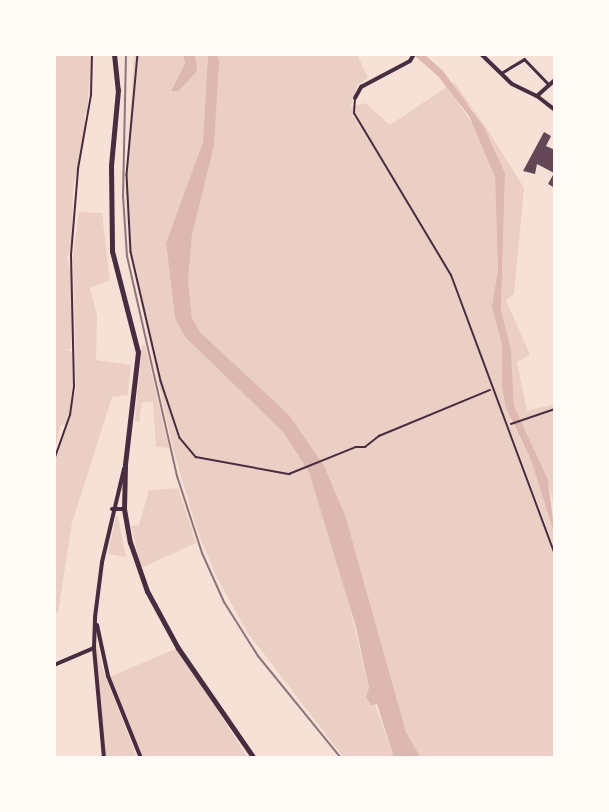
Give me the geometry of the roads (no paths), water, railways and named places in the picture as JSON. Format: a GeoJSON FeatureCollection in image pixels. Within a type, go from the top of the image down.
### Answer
{"type":"FeatureCollection","features":[{"type":"Feature","properties":{"kind":"main road"},"geometry":{"type":"LineString","coordinates":[[114,54],[118,104],[111,166],[112,251],[138,352],[125,465],[124,509],[136,563],[147,591],[215,705],[254,758]]}},
{"type":"Feature","properties":{"kind":"street"},"geometry":{"type":"LineString","coordinates":[[483,54],[512,84],[537,96],[555,110]]}},
{"type":"Feature","properties":{"kind":"street"},"geometry":{"type":"LineString","coordinates":[[355,98],[361,87],[413,55]]}},
{"type":"Feature","properties":{"kind":"street"},"geometry":{"type":"LineString","coordinates":[[501,73],[524,59],[548,84]]}},
{"type":"Feature","properties":{"kind":"street"},"geometry":{"type":"LineString","coordinates":[[537,96],[555,80]]}},
{"type":"Feature","properties":{"kind":"street"},"geometry":{"type":"LineString","coordinates":[[104,758],[93,648],[95,618],[112,509],[125,465]]}},
{"type":"Feature","properties":{"kind":"street"},"geometry":{"type":"LineString","coordinates":[[112,509],[124,509]]}},
{"type":"Feature","properties":{"kind":"street"},"geometry":{"type":"LineString","coordinates":[[95,618],[108,676],[141,758]]}},
{"type":"Feature","properties":{"kind":"street"},"geometry":{"type":"LineString","coordinates":[[54,665],[93,648]]}},
{"type":"Feature","properties":{"kind":"lane"},"geometry":{"type":"LineString","coordinates":[[355,98],[354,113],[451,275],[555,554]]}},
{"type":"Feature","properties":{"kind":"railway"},"geometry":{"type":"LineString","coordinates":[[126,54],[123,196],[127,256],[177,476],[202,553],[224,602],[258,656],[341,758]]}}]}
